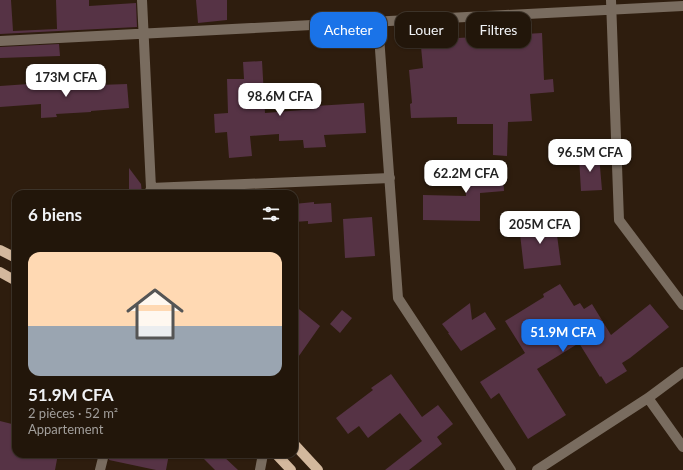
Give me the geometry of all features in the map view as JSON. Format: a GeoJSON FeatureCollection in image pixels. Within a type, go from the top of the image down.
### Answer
{"type":"FeatureCollection","features":[{"type":"Feature","properties":{"kind":"main road"},"geometry":{"type":"LineString","coordinates":[[0,250],[12,256]]}},
{"type":"Feature","properties":{"kind":"main road"},"geometry":{"type":"LineString","coordinates":[[0,272],[12,278]]}},
{"type":"Feature","properties":{"kind":"main road"},"geometry":{"type":"LineString","coordinates":[[298,448],[318,470]]}},
{"type":"Feature","properties":{"kind":"main road"},"geometry":{"type":"LineString","coordinates":[[280,458],[291,470]]}},
{"type":"Feature","properties":{"kind":"street"},"geometry":{"type":"LineString","coordinates":[[142,0],[150,190]]}},
{"type":"Feature","properties":{"kind":"street"},"geometry":{"type":"LineString","coordinates":[[612,5],[619,220],[683,305]]}},
{"type":"Feature","properties":{"kind":"street"},"geometry":{"type":"LineString","coordinates":[[387,21],[612,5],[683,6]]}},
{"type":"Feature","properties":{"kind":"street"},"geometry":{"type":"LineString","coordinates":[[0,41],[310,25]]}},
{"type":"Feature","properties":{"kind":"street"},"geometry":{"type":"LineString","coordinates":[[380,48],[398,298],[511,470]]}},
{"type":"Feature","properties":{"kind":"street"},"geometry":{"type":"LineString","coordinates":[[168,190],[390,178]]}},
{"type":"Feature","properties":{"kind":"street"},"geometry":{"type":"LineString","coordinates":[[537,470],[648,398],[683,372]]}},
{"type":"Feature","properties":{"kind":"street"},"geometry":{"type":"LineString","coordinates":[[648,398],[683,447]]}},
{"type":"Feature","properties":{"kind":"street"},"geometry":{"type":"LineString","coordinates":[[100,470],[103,458]]}},
{"type":"Feature","properties":{"kind":"street"},"geometry":{"type":"LineString","coordinates":[[260,470],[262,458]]}},
{"type":"Feature","properties":{"kind":"building"},"geometry":{"type":"Polygon","coordinates":[[[0,0],[11,0],[13,31],[57,29],[56,0],[89,0],[89,6],[136,3],[137,27],[0,34],[0,0]]]}},
{"type":"Feature","properties":{"kind":"building"},"geometry":{"type":"Polygon","coordinates":[[[196,0],[227,0],[227,20],[198,23],[196,0]]]}},
{"type":"Feature","properties":{"kind":"building"},"geometry":{"type":"Polygon","coordinates":[[[542,33],[544,80],[553,79],[554,92],[530,94],[532,121],[508,122],[507,156],[493,155],[493,124],[457,124],[457,117],[411,118],[410,104],[412,103],[409,70],[423,68],[421,48],[458,48],[458,38],[466,38],[466,48],[531,48],[531,34],[542,33]]]}},
{"type":"Feature","properties":{"kind":"building"},"geometry":{"type":"Polygon","coordinates":[[[59,44],[60,56],[0,58],[0,47],[59,44]]]}},
{"type":"Feature","properties":{"kind":"building"},"geometry":{"type":"Polygon","coordinates":[[[262,61],[265,113],[315,109],[315,106],[364,103],[366,133],[324,135],[326,147],[304,148],[303,140],[279,141],[279,134],[250,136],[252,156],[229,158],[227,132],[215,133],[214,114],[228,113],[227,79],[244,79],[243,62],[262,61]]]}},
{"type":"Feature","properties":{"kind":"building"},"geometry":{"type":"Polygon","coordinates":[[[43,83],[43,87],[127,84],[129,108],[56,114],[57,117],[41,118],[41,104],[0,107],[0,86],[43,83]]]}},
{"type":"Feature","properties":{"kind":"building"},"geometry":{"type":"Polygon","coordinates":[[[599,155],[602,190],[581,191],[579,157],[599,155]]]}},
{"type":"Feature","properties":{"kind":"building"},"geometry":{"type":"Polygon","coordinates":[[[502,161],[504,191],[480,193],[480,221],[423,220],[423,195],[466,196],[464,164],[502,161]]]}},
{"type":"Feature","properties":{"kind":"building"},"geometry":{"type":"Polygon","coordinates":[[[129,168],[141,184],[142,190],[129,190],[129,168]]]}},
{"type":"Feature","properties":{"kind":"building"},"geometry":{"type":"Polygon","coordinates":[[[314,202],[314,204],[331,203],[332,222],[308,224],[308,221],[298,222],[298,204],[314,202]]]}},
{"type":"Feature","properties":{"kind":"building"},"geometry":{"type":"Polygon","coordinates":[[[372,217],[375,256],[345,258],[343,219],[372,217]]]}},
{"type":"Feature","properties":{"kind":"building"},"geometry":{"type":"Polygon","coordinates":[[[555,220],[561,265],[524,269],[519,225],[555,220]]]}},
{"type":"Feature","properties":{"kind":"building"},"geometry":{"type":"Polygon","coordinates":[[[560,284],[574,306],[580,303],[584,309],[592,304],[611,335],[650,304],[669,327],[622,363],[627,371],[606,384],[579,343],[537,369],[566,415],[528,439],[499,393],[491,399],[480,382],[525,353],[505,321],[544,297],[543,294],[560,284]]]}},
{"type":"Feature","properties":{"kind":"building"},"geometry":{"type":"Polygon","coordinates":[[[470,303],[472,320],[485,312],[496,329],[461,351],[442,324],[470,303]]]}},
{"type":"Feature","properties":{"kind":"building"},"geometry":{"type":"Polygon","coordinates":[[[298,308],[320,326],[298,357],[298,308]]]}},
{"type":"Feature","properties":{"kind":"building"},"geometry":{"type":"Polygon","coordinates":[[[342,310],[352,318],[340,333],[330,324],[342,310]]]}},
{"type":"Feature","properties":{"kind":"building"},"geometry":{"type":"Polygon","coordinates":[[[391,374],[422,417],[438,405],[453,424],[437,437],[442,444],[409,470],[385,470],[422,441],[400,413],[368,438],[359,426],[348,434],[336,418],[373,390],[371,388],[391,374]]]}},
{"type":"Feature","properties":{"kind":"building"},"geometry":{"type":"Polygon","coordinates":[[[0,421],[12,424],[12,458],[57,458],[55,470],[0,470],[0,421]]]}},
{"type":"Feature","properties":{"kind":"building"},"geometry":{"type":"Polygon","coordinates":[[[109,458],[168,458],[166,470],[156,470],[109,460],[109,458]]]}},
{"type":"Feature","properties":{"kind":"building"},"geometry":{"type":"Polygon","coordinates":[[[203,458],[225,458],[238,470],[215,470],[203,458]]]}}]}
